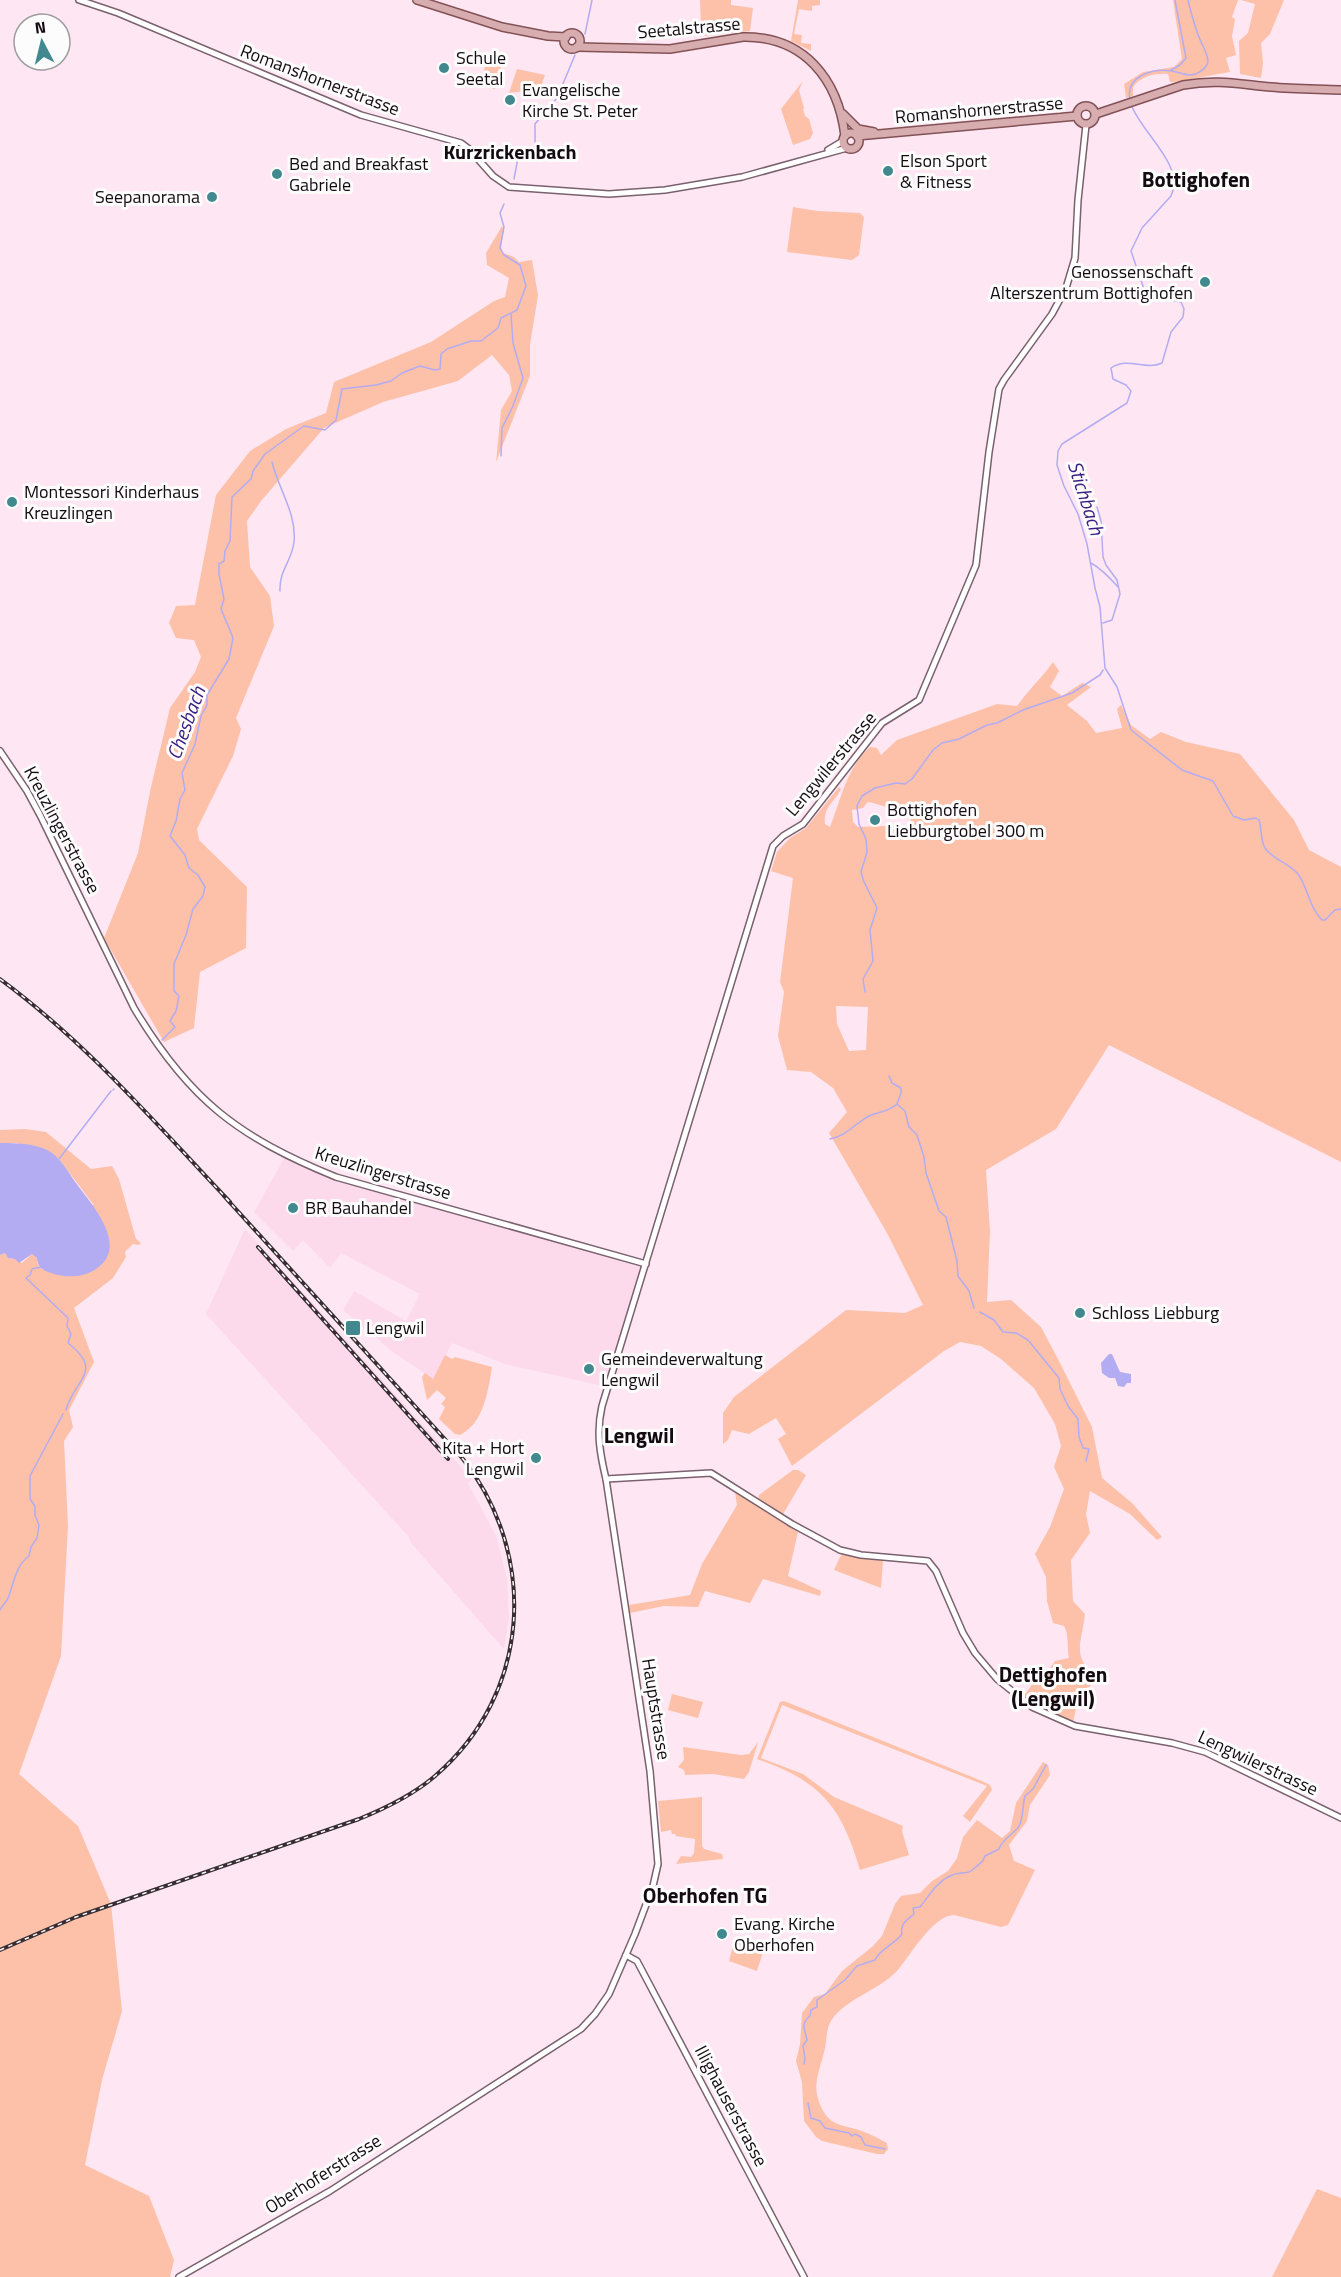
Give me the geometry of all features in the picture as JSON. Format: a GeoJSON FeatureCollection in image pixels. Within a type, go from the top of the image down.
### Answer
{"type":"FeatureCollection","features":[{"type":"Feature","properties":{"kind":"main road"},"geometry":{"type":"LineString","coordinates":[[417,0],[502,27],[565,40]]}},
{"type":"Feature","properties":{"kind":"main road","name":"Seetalstrasse"},"geometry":{"type":"LineString","coordinates":[[605,47],[573,33],[565,40],[570,49],[577,47],[670,48],[743,37],[771,40],[795,50],[813,63],[829,83],[851,140]]}},
{"type":"Feature","properties":{"kind":"main road"},"geometry":{"type":"LineString","coordinates":[[577,47],[580,38]]}},
{"type":"Feature","properties":{"kind":"main road"},"geometry":{"type":"LineString","coordinates":[[1096,114],[1183,85],[1211,81],[1341,90]]}},
{"type":"Feature","properties":{"kind":"main road"},"geometry":{"type":"LineString","coordinates":[[1086,106],[1093,109],[1096,114],[1093,122],[1086,125],[1080,122],[1077,116],[1079,109],[1086,106]]}},
{"type":"Feature","properties":{"kind":"main road"},"geometry":{"type":"LineString","coordinates":[[842,116],[861,130],[886,133]]}},
{"type":"Feature","properties":{"kind":"main road","name":"Romanshornerstrasse"},"geometry":{"type":"LineString","coordinates":[[851,140],[886,133],[1077,116]]}},
{"type":"Feature","properties":{"kind":"street","name":"Romanshornerstrasse"},"geometry":{"type":"LineString","coordinates":[[79,0],[118,13],[361,115],[461,143],[469,148],[493,176],[509,187],[586,194],[649,192],[742,177],[824,153],[851,140]]}},
{"type":"Feature","properties":{"kind":"street","name":"Lengwilerstrasse"},"geometry":{"type":"LineString","coordinates":[[646,1264],[773,846],[779,839],[803,824],[882,723],[919,700],[972,578],[979,551],[989,452],[999,389],[1052,314],[1066,288],[1075,258],[1086,125]]}},
{"type":"Feature","properties":{"kind":"street","name":"Kreuzlingerstrasse"},"geometry":{"type":"LineString","coordinates":[[0,751],[27,790],[134,1008],[151,1036],[177,1072],[205,1101],[226,1118],[253,1138],[277,1151],[336,1177],[646,1264]]}},
{"type":"Feature","properties":{"kind":"street","name":"Hauptstrasse"},"geometry":{"type":"LineString","coordinates":[[480,2093],[588,2022],[609,1994],[653,1886],[658,1856],[649,1761],[606,1479],[598,1443],[600,1413],[646,1264]]}},
{"type":"Feature","properties":{"kind":"street","name":"Lengwilerstrasse"},"geometry":{"type":"LineString","coordinates":[[606,1479],[711,1473],[792,1524],[840,1550],[861,1555],[913,1558],[928,1562],[936,1571],[963,1633],[986,1668],[1008,1690],[1046,1715],[1082,1728],[1172,1743],[1205,1752],[1341,1818]]}},
{"type":"Feature","properties":{"kind":"street","name":"Illighauserstrasse"},"geometry":{"type":"LineString","coordinates":[[626,1955],[637,1961],[804,2277]]}},
{"type":"Feature","properties":{"kind":"street","name":"Oberhoferstrasse"},"geometry":{"type":"LineString","coordinates":[[179,2277],[330,2191],[480,2093]]}},
{"type":"Feature","properties":{"kind":"shaded area"},"geometry":{"type":"Polygon","coordinates":[[[700,0],[731,0],[731,5],[753,8],[750,31],[705,36],[701,27],[700,0]]]}},
{"type":"Feature","properties":{"kind":"shaded area"},"geometry":{"type":"Polygon","coordinates":[[[798,0],[820,0],[820,5],[812,6],[812,11],[799,9],[794,34],[802,35],[801,43],[811,44],[811,51],[791,41],[798,0]]]}},
{"type":"Feature","properties":{"kind":"shaded area"},"geometry":{"type":"Polygon","coordinates":[[[1173,0],[1238,0],[1232,17],[1235,19],[1232,36],[1236,55],[1226,58],[1230,72],[1174,82],[1170,82],[1168,74],[1153,75],[1136,83],[1133,87],[1133,96],[1126,98],[1124,84],[1143,72],[1174,67],[1182,59],[1173,0]]]}},
{"type":"Feature","properties":{"kind":"shaded area"},"geometry":{"type":"Polygon","coordinates":[[[1241,0],[1284,0],[1270,34],[1261,43],[1263,63],[1261,78],[1240,74],[1239,41],[1248,33],[1255,4],[1241,0]]]}},
{"type":"Feature","properties":{"kind":"shaded area"},"geometry":{"type":"Polygon","coordinates":[[[487,59],[502,63],[495,89],[480,85],[487,59]]]}},
{"type":"Feature","properties":{"kind":"shaded area"},"geometry":{"type":"Polygon","coordinates":[[[517,69],[545,75],[540,89],[509,93],[517,69]]]}},
{"type":"Feature","properties":{"kind":"shaded area"},"geometry":{"type":"Polygon","coordinates":[[[803,81],[799,90],[805,116],[809,119],[813,133],[810,139],[793,145],[781,109],[803,81]]]}},
{"type":"Feature","properties":{"kind":"shaded area"},"geometry":{"type":"Polygon","coordinates":[[[793,207],[817,211],[860,213],[864,217],[859,255],[852,260],[787,252],[793,207]]]}},
{"type":"Feature","properties":{"kind":"shaded area"},"geometry":{"type":"Polygon","coordinates":[[[502,226],[504,230],[501,247],[503,253],[514,257],[519,262],[532,260],[538,295],[530,345],[530,376],[496,462],[501,410],[512,391],[509,375],[492,355],[458,381],[383,402],[324,428],[261,501],[247,521],[250,567],[270,596],[274,626],[236,718],[241,729],[233,756],[197,829],[199,840],[247,887],[246,948],[200,972],[194,1028],[164,1042],[104,938],[138,853],[170,708],[195,672],[201,657],[194,640],[176,638],[169,623],[176,606],[195,605],[216,495],[250,451],[286,429],[326,413],[334,382],[431,342],[494,301],[505,297],[509,278],[487,265],[486,253],[502,226]]]}},
{"type":"Feature","properties":{"kind":"shaded area"},"geometry":{"type":"Polygon","coordinates":[[[1053,662],[1059,671],[1050,687],[1062,696],[1082,683],[1091,687],[1067,705],[1087,721],[1096,733],[1122,728],[1117,709],[1121,705],[1131,725],[1150,739],[1161,732],[1186,742],[1240,754],[1294,820],[1309,850],[1341,867],[1341,1162],[1109,1045],[1056,1129],[986,1170],[990,1231],[987,1302],[1011,1300],[1041,1327],[1092,1427],[1102,1478],[1132,1503],[1162,1537],[1157,1540],[1130,1514],[1090,1491],[1086,1514],[1090,1533],[1071,1560],[1073,1601],[1085,1614],[1080,1655],[1095,1677],[1081,1703],[1077,1704],[1073,1722],[1038,1707],[1023,1697],[1039,1675],[1044,1677],[1055,1661],[1069,1658],[1066,1629],[1064,1626],[1053,1623],[1047,1601],[1046,1577],[1035,1554],[1050,1527],[1064,1489],[1054,1467],[1061,1446],[1055,1424],[1034,1388],[1001,1359],[981,1346],[960,1342],[944,1351],[792,1466],[778,1439],[786,1434],[776,1418],[749,1434],[732,1430],[728,1440],[723,1444],[723,1413],[734,1397],[846,1310],[905,1313],[923,1305],[887,1233],[829,1133],[847,1112],[833,1088],[811,1072],[787,1070],[778,1036],[784,992],[780,982],[793,878],[771,871],[777,852],[790,838],[806,828],[839,787],[841,789],[826,813],[825,824],[830,827],[850,774],[870,747],[877,748],[881,755],[897,740],[997,704],[1017,706],[1053,662]],[[869,802],[863,808],[852,810],[853,822],[858,827],[886,826],[886,830],[908,829],[911,819],[869,802]],[[836,1006],[837,1024],[849,1051],[866,1050],[868,1007],[836,1006]]]}},
{"type":"Feature","properties":{"kind":"shaded area"},"geometry":{"type":"Polygon","coordinates":[[[25,1129],[46,1132],[91,1169],[112,1166],[119,1179],[136,1239],[141,1243],[133,1244],[125,1252],[126,1257],[113,1278],[74,1308],[94,1362],[69,1410],[73,1427],[64,1441],[68,1526],[61,1656],[19,1774],[78,1826],[111,1904],[122,2011],[102,2080],[85,2165],[149,2196],[174,2260],[170,2277],[0,2277],[0,1255],[5,1253],[8,1258],[22,1263],[32,1254],[37,1258],[39,1266],[46,1271],[93,1204],[59,1159],[17,1143],[0,1143],[0,1130],[25,1129]]]}},
{"type":"Feature","properties":{"kind":"shaded area"},"geometry":{"type":"Polygon","coordinates":[[[0,1143],[25,1144],[43,1148],[57,1157],[64,1166],[98,1214],[109,1237],[106,1260],[96,1269],[80,1276],[63,1276],[43,1269],[32,1254],[19,1263],[15,1259],[8,1258],[5,1253],[0,1255],[0,1143]]]}},
{"type":"Feature","properties":{"kind":"shaded area"},"geometry":{"type":"Polygon","coordinates":[[[286,1155],[336,1177],[646,1264],[608,1387],[505,1364],[452,1343],[433,1379],[393,1352],[343,1310],[354,1291],[406,1321],[420,1294],[341,1253],[330,1268],[303,1240],[293,1251],[254,1212],[286,1155]]]}},
{"type":"Feature","properties":{"kind":"shaded area"},"geometry":{"type":"Polygon","coordinates":[[[245,1229],[472,1479],[468,1483],[497,1538],[507,1579],[509,1616],[504,1649],[411,1543],[409,1537],[206,1314],[245,1229]]]}},
{"type":"Feature","properties":{"kind":"shaded area"},"geometry":{"type":"Polygon","coordinates":[[[1109,1354],[1112,1354],[1120,1372],[1131,1374],[1131,1383],[1127,1383],[1124,1387],[1118,1386],[1115,1378],[1109,1378],[1102,1373],[1101,1363],[1109,1354]]]}},
{"type":"Feature","properties":{"kind":"shaded area"},"geometry":{"type":"Polygon","coordinates":[[[445,1355],[452,1359],[455,1357],[492,1367],[480,1415],[468,1430],[460,1435],[455,1434],[439,1419],[445,1407],[441,1404],[446,1398],[437,1390],[427,1400],[422,1377],[425,1373],[433,1379],[445,1355]]]}},
{"type":"Feature","properties":{"kind":"shaded area"},"geometry":{"type":"Polygon","coordinates":[[[793,1470],[806,1475],[782,1516],[758,1499],[759,1495],[793,1470]]]}},
{"type":"Feature","properties":{"kind":"shaded area"},"geometry":{"type":"Polygon","coordinates":[[[735,1492],[798,1532],[788,1576],[821,1591],[820,1596],[763,1579],[750,1603],[705,1591],[698,1607],[664,1606],[630,1613],[629,1605],[690,1595],[702,1564],[737,1505],[735,1492]]]}},
{"type":"Feature","properties":{"kind":"shaded area"},"geometry":{"type":"Polygon","coordinates":[[[843,1554],[883,1560],[881,1588],[834,1570],[843,1554]]]}},
{"type":"Feature","properties":{"kind":"shaded area"},"geometry":{"type":"Polygon","coordinates":[[[672,1694],[703,1702],[698,1718],[668,1710],[672,1694]]]}},
{"type":"Feature","properties":{"kind":"shaded area"},"geometry":{"type":"Polygon","coordinates":[[[784,1701],[982,1781],[990,1785],[992,1790],[970,1822],[963,1816],[987,1786],[782,1705],[761,1758],[803,1774],[834,1797],[903,1826],[902,1831],[909,1855],[860,1870],[845,1828],[825,1798],[797,1776],[757,1759],[780,1702],[784,1701]]]}},
{"type":"Feature","properties":{"kind":"shaded area"},"geometry":{"type":"Polygon","coordinates":[[[758,1742],[749,1772],[744,1779],[713,1774],[685,1775],[684,1770],[678,1767],[684,1760],[683,1747],[741,1755],[749,1754],[758,1742]]]}},
{"type":"Feature","properties":{"kind":"shaded area"},"geometry":{"type":"Polygon","coordinates":[[[1043,1762],[1048,1765],[1050,1775],[1030,1805],[1027,1821],[1009,1845],[1014,1861],[1035,1870],[1008,1925],[1001,1927],[954,1915],[946,1917],[922,1937],[897,1971],[881,1984],[845,2006],[829,2024],[816,2088],[820,2105],[833,2121],[887,2143],[888,2149],[884,2154],[877,2154],[822,2141],[804,2121],[802,2082],[796,2061],[800,2044],[802,2013],[814,1997],[825,1994],[842,1971],[882,1936],[895,1904],[901,1896],[920,1893],[932,1881],[948,1871],[957,1858],[963,1837],[977,1820],[1002,1838],[1010,1831],[1016,1803],[1043,1762]]]}},
{"type":"Feature","properties":{"kind":"shaded area"},"geometry":{"type":"Polygon","coordinates":[[[702,1797],[702,1846],[704,1849],[722,1854],[723,1859],[676,1864],[681,1856],[691,1857],[694,1853],[695,1839],[676,1836],[671,1830],[661,1832],[658,1801],[702,1797]]]}},
{"type":"Feature","properties":{"kind":"shaded area"},"geometry":{"type":"Polygon","coordinates":[[[734,1941],[764,1949],[757,1971],[729,1961],[734,1941]]]}},
{"type":"Feature","properties":{"kind":"shaded area"},"geometry":{"type":"Polygon","coordinates":[[[1317,2189],[1341,2198],[1341,2277],[1272,2277],[1317,2189]]]}},
{"type":"Feature","properties":{"kind":"waterway"},"geometry":{"type":"LineString","coordinates":[[585,34],[592,0]]}},
{"type":"Feature","properties":{"kind":"waterway"},"geometry":{"type":"LineString","coordinates":[[1171,70],[1186,58],[1175,0]]}},
{"type":"Feature","properties":{"kind":"waterway","name":"Stichbach"},"geometry":{"type":"LineString","coordinates":[[1130,100],[1132,85],[1142,75],[1165,70],[1193,75],[1207,65],[1207,57],[1196,31],[1188,0]]}},
{"type":"Feature","properties":{"kind":"waterway"},"geometry":{"type":"LineString","coordinates":[[514,179],[519,152],[535,147],[535,124],[557,98],[575,55]]}},
{"type":"Feature","properties":{"kind":"waterway","name":"Stichbach"},"geometry":{"type":"LineString","coordinates":[[1131,104],[1167,161],[1174,184],[1171,196],[1142,228],[1131,251],[1145,292],[1152,296],[1181,302],[1184,309],[1183,317],[1171,332],[1162,363],[1156,365],[1124,363],[1111,368],[1113,379],[1126,385],[1131,391],[1127,403],[1062,444],[1058,451],[1057,465],[1064,486],[1078,514],[1087,544],[1100,607],[1105,668],[1117,687],[1131,730],[1182,770],[1213,781],[1233,816],[1244,820],[1256,818],[1259,820],[1265,848],[1298,874],[1314,909],[1322,920],[1325,920],[1335,910],[1341,909]]}},
{"type":"Feature","properties":{"kind":"waterway","name":"Chesbach"},"geometry":{"type":"LineString","coordinates":[[162,1040],[175,1027],[170,1021],[176,1011],[179,996],[174,991],[174,964],[186,935],[193,909],[203,896],[205,887],[198,875],[189,868],[185,855],[170,836],[176,821],[180,799],[185,790],[182,773],[195,744],[201,716],[207,705],[207,695],[229,659],[233,638],[221,609],[224,599],[219,574],[219,564],[224,561],[225,551],[230,541],[232,497],[251,479],[253,471],[265,454],[304,426],[325,430],[336,420],[342,389],[391,381],[402,373],[420,366],[440,369],[441,354],[447,349],[471,341],[481,341],[498,328],[501,318],[517,310],[526,286],[520,265],[504,255],[500,248],[504,227],[500,213],[504,204]]}},
{"type":"Feature","properties":{"kind":"waterway"},"geometry":{"type":"LineString","coordinates":[[501,456],[502,428],[523,378],[513,343],[511,314]]}},
{"type":"Feature","properties":{"kind":"waterway"},"geometry":{"type":"LineString","coordinates":[[272,462],[290,511],[294,532],[293,549],[281,577],[280,591]]}},
{"type":"Feature","properties":{"kind":"waterway"},"geometry":{"type":"LineString","coordinates":[[1097,507],[1101,521],[1103,557],[1117,580],[1120,594],[1112,620],[1103,623]]}},
{"type":"Feature","properties":{"kind":"waterway"},"geometry":{"type":"LineString","coordinates":[[1091,563],[1118,587]]}},
{"type":"Feature","properties":{"kind":"waterway"},"geometry":{"type":"LineString","coordinates":[[865,992],[863,979],[873,961],[870,930],[877,908],[861,872],[867,852],[866,839],[859,824],[857,806],[862,796],[875,788],[896,783],[905,784],[912,779],[933,750],[942,743],[959,739],[1023,710],[1072,693],[1100,675],[1103,670]]}},
{"type":"Feature","properties":{"kind":"waterway"},"geometry":{"type":"LineString","coordinates":[[889,1076],[892,1083],[901,1088],[897,1104],[905,1111],[909,1127],[917,1135],[926,1173],[939,1211],[946,1217],[957,1261],[958,1276],[969,1291],[974,1308]]}},
{"type":"Feature","properties":{"kind":"waterway","name":"Chesbach"},"geometry":{"type":"LineString","coordinates":[[59,1159],[111,1091]]}},
{"type":"Feature","properties":{"kind":"waterway"},"geometry":{"type":"LineString","coordinates":[[830,1139],[841,1135],[871,1115],[897,1104]]}},
{"type":"Feature","properties":{"kind":"waterway"},"geometry":{"type":"LineString","coordinates":[[41,1267],[32,1269],[26,1278],[68,1318],[67,1326],[71,1334],[68,1343],[79,1353],[86,1369],[66,1410]]}},
{"type":"Feature","properties":{"kind":"waterway"},"geometry":{"type":"LineString","coordinates":[[980,1312],[994,1320],[1003,1332],[1016,1333],[1028,1340],[1059,1378],[1060,1389],[1068,1406],[1078,1419],[1079,1437],[1083,1448],[1089,1449],[1086,1461]]}},
{"type":"Feature","properties":{"kind":"waterway"},"geometry":{"type":"LineString","coordinates":[[0,1610],[8,1598],[18,1570],[29,1556],[31,1547],[37,1538],[39,1525],[35,1515],[35,1506],[30,1499],[30,1476],[63,1414]]}},
{"type":"Feature","properties":{"kind":"waterway"},"geometry":{"type":"LineString","coordinates":[[804,2064],[803,2046],[807,2040],[804,2024],[811,2010],[817,2007],[817,2000],[845,1980],[857,1966],[875,1960],[899,1938],[903,1924],[914,1914],[913,1908],[920,1907],[941,1882],[954,1874],[972,1870],[983,1861],[985,1856],[999,1849],[1019,1826],[1025,1796],[1033,1789],[1046,1765]]}},
{"type":"Feature","properties":{"kind":"waterway"},"geometry":{"type":"LineString","coordinates":[[808,2103],[811,2118],[820,2121],[825,2128],[849,2133],[852,2136],[855,2134],[861,2137],[865,2145],[885,2149]]}},
{"type":"Feature","properties":{"kind":"railway"},"geometry":{"type":"LineString","coordinates":[[0,979],[92,1057],[230,1202]]}},
{"type":"Feature","properties":{"kind":"railway"},"geometry":{"type":"LineString","coordinates":[[0,1950],[76,1917],[359,1819],[399,1801],[435,1776],[467,1743],[491,1706],[506,1665],[514,1623],[513,1580],[504,1538],[488,1497],[463,1459],[224,1196]]}},
{"type":"Feature","properties":{"kind":"railway"},"geometry":{"type":"LineString","coordinates":[[258,1247],[448,1459]]}},
{"type":"Feature","properties":{"kind":"place","name":"Schule Seetal"},"geometry":{"type":"Point","coordinates":[444,68]}},
{"type":"Feature","properties":{"kind":"place","name":"Evangelische Kirche St. Peter"},"geometry":{"type":"Point","coordinates":[510,100]}},
{"type":"Feature","properties":{"kind":"place","name":"Elson Sport & Fitness"},"geometry":{"type":"Point","coordinates":[888,171]}},
{"type":"Feature","properties":{"kind":"place","name":"Bed and Breakfast Gabriele"},"geometry":{"type":"Point","coordinates":[277,174]}},
{"type":"Feature","properties":{"kind":"place","name":"Seepanorama"},"geometry":{"type":"Point","coordinates":[212,197]}},
{"type":"Feature","properties":{"kind":"place","name":"Genossenschaft Alterszentrum Bottighofen"},"geometry":{"type":"Point","coordinates":[1205,282]}},
{"type":"Feature","properties":{"kind":"place","name":"Montessori Kinderhaus Kreuzlingen"},"geometry":{"type":"Point","coordinates":[12,502]}},
{"type":"Feature","properties":{"kind":"place","name":"Bottighofen Liebburgtobel 300 m"},"geometry":{"type":"Point","coordinates":[875,820]}},
{"type":"Feature","properties":{"kind":"place","name":"BR Bauhandel"},"geometry":{"type":"Point","coordinates":[293,1208]}},
{"type":"Feature","properties":{"kind":"place","name":"Schloss Liebburg"},"geometry":{"type":"Point","coordinates":[1080,1313]}},
{"type":"Feature","properties":{"kind":"place","name":"Lengwil"},"geometry":{"type":"Point","coordinates":[353,1328]}},
{"type":"Feature","properties":{"kind":"place","name":"Gemeindeverwaltung Lengwil"},"geometry":{"type":"Point","coordinates":[589,1369]}},
{"type":"Feature","properties":{"kind":"place","name":"Kita + Hort Lengwil"},"geometry":{"type":"Point","coordinates":[536,1458]}},
{"type":"Feature","properties":{"kind":"place","name":"Evang. Kirche Oberhofen"},"geometry":{"type":"Point","coordinates":[722,1934]}},
{"type":"Feature","properties":{"kind":"district","name":"Kurzrickenbach"},"geometry":{"type":"Point","coordinates":[510,152]}},
{"type":"Feature","properties":{"kind":"district","name":"Bottighofen"},"geometry":{"type":"Point","coordinates":[1196,180]}},
{"type":"Feature","properties":{"kind":"district","name":"Lengwil"},"geometry":{"type":"Point","coordinates":[639,1436]}},
{"type":"Feature","properties":{"kind":"district","name":"Dettighofen (Lengwil)"},"geometry":{"type":"Point","coordinates":[1053,1687]}},
{"type":"Feature","properties":{"kind":"district","name":"Oberhofen TG"},"geometry":{"type":"Point","coordinates":[705,1896]}}]}
